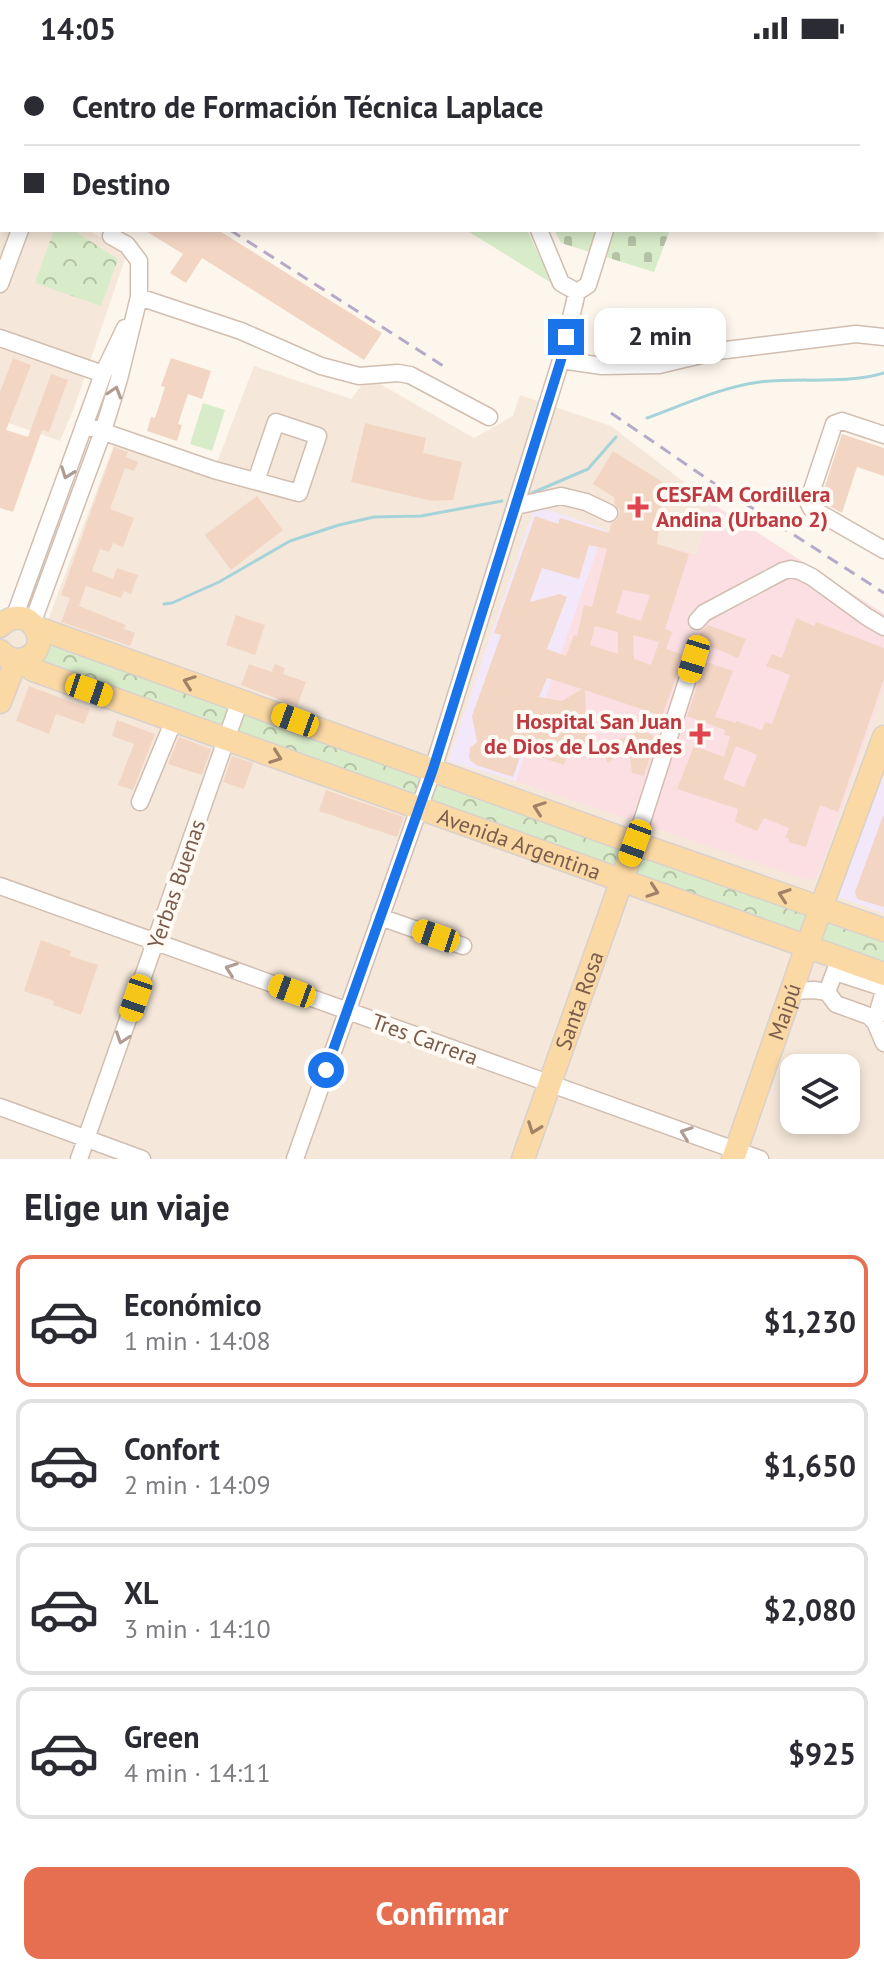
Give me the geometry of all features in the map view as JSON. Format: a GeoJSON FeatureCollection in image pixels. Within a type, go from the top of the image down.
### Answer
{"type":"FeatureCollection","features":[{"type":"Feature","properties":{"kind":"main road"},"geometry":{"type":"LineString","coordinates":[[0,702],[9,660],[30,656],[39,641],[16,621]]}},
{"type":"Feature","properties":{"kind":"main road","name":"Avenida Argentina"},"geometry":{"type":"LineString","coordinates":[[16,621],[884,930]]}},
{"type":"Feature","properties":{"kind":"main road","name":"Avenida Argentina"},"geometry":{"type":"LineString","coordinates":[[9,660],[807,946],[838,965],[884,974]]}},
{"type":"Feature","properties":{"kind":"main road","name":"Maipú"},"geometry":{"type":"LineString","coordinates":[[734,1155],[884,737]]}},
{"type":"Feature","properties":{"kind":"main road","name":"Santa Rosa"},"geometry":{"type":"LineString","coordinates":[[523,1159],[635,843]]}},
{"type":"Feature","properties":{"kind":"street"},"geometry":{"type":"LineString","coordinates":[[0,284],[19,232]]}},
{"type":"Feature","properties":{"kind":"street"},"geometry":{"type":"LineString","coordinates":[[16,621],[103,431],[139,297],[139,261],[127,245],[108,232]]}},
{"type":"Feature","properties":{"kind":"street"},"geometry":{"type":"LineString","coordinates":[[540,232],[561,283],[577,292]]}},
{"type":"Feature","properties":{"kind":"street"},"geometry":{"type":"LineString","coordinates":[[295,1159],[433,769],[561,360],[577,292],[588,285],[604,232]]}},
{"type":"Feature","properties":{"kind":"street"},"geometry":{"type":"LineString","coordinates":[[16,621],[103,374],[139,297]]}},
{"type":"Feature","properties":{"kind":"street"},"geometry":{"type":"LineString","coordinates":[[139,297],[241,331],[321,366],[359,376],[410,375],[489,417]]}},
{"type":"Feature","properties":{"kind":"street"},"geometry":{"type":"LineString","coordinates":[[561,360],[602,366],[659,365],[718,351],[856,334],[884,337]]}},
{"type":"Feature","properties":{"kind":"street"},"geometry":{"type":"LineString","coordinates":[[0,338],[103,374]]}},
{"type":"Feature","properties":{"kind":"street"},"geometry":{"type":"LineString","coordinates":[[884,435],[842,421],[834,424],[808,502],[811,508],[884,550]]}},
{"type":"Feature","properties":{"kind":"street"},"geometry":{"type":"LineString","coordinates":[[84,425],[214,470],[299,493],[318,436],[276,422],[256,481]]}},
{"type":"Feature","properties":{"kind":"street"},"geometry":{"type":"LineString","coordinates":[[516,506],[561,496],[586,502],[609,513]]}},
{"type":"Feature","properties":{"kind":"street"},"geometry":{"type":"LineString","coordinates":[[697,621],[704,613],[791,569],[812,577],[884,627]]}},
{"type":"Feature","properties":{"kind":"street"},"geometry":{"type":"LineString","coordinates":[[635,843],[694,659]]}},
{"type":"Feature","properties":{"kind":"street","name":"Yerbas Buenas"},"geometry":{"type":"LineString","coordinates":[[79,1159],[240,700]]}},
{"type":"Feature","properties":{"kind":"street"},"geometry":{"type":"LineString","coordinates":[[140,802],[174,720]]}},
{"type":"Feature","properties":{"kind":"street","name":"Tres Carrera"},"geometry":{"type":"LineString","coordinates":[[0,886],[550,1084],[734,1155],[760,1159]]}},
{"type":"Feature","properties":{"kind":"street"},"geometry":{"type":"LineString","coordinates":[[380,917],[463,946]]}},
{"type":"Feature","properties":{"kind":"street"},"geometry":{"type":"LineString","coordinates":[[827,992],[838,965],[884,990],[875,1022]]}},
{"type":"Feature","properties":{"kind":"street"},"geometry":{"type":"LineString","coordinates":[[792,991],[827,992],[836,1004],[869,1016],[884,1043]]}},
{"type":"Feature","properties":{"kind":"street"},"geometry":{"type":"LineString","coordinates":[[0,1107],[142,1159]]}},
{"type":"Feature","properties":{"kind":"shaded area"},"geometry":{"type":"Polygon","coordinates":[[[0,232],[91,232],[127,253],[60,441],[0,420],[0,232]]]}},
{"type":"Feature","properties":{"kind":"shaded area"},"geometry":{"type":"Polygon","coordinates":[[[254,366],[351,399],[368,377],[474,438],[513,416],[520,395],[611,426],[711,503],[884,614],[884,776],[836,896],[884,913],[884,1159],[0,1159],[0,628],[48,620],[119,431],[216,465],[254,366]]]}},
{"type":"Feature","properties":{"kind":"shaded area","name":"Hospital San Juan de Dios de Los Andes"},"geometry":{"type":"Polygon","coordinates":[[[711,503],[884,614],[884,687],[819,873],[813,880],[516,781],[598,547],[650,561],[657,544],[697,555],[711,503]]]}},
{"type":"Feature","properties":{"kind":"shaded area"},"geometry":{"type":"Polygon","coordinates":[[[535,505],[606,530],[516,781],[448,761],[535,505]]]}},
{"type":"Feature","properties":{"kind":"shaded area"},"geometry":{"type":"Polygon","coordinates":[[[884,776],[884,913],[836,896],[884,776]]]}},
{"type":"Feature","properties":{"kind":"green space"},"geometry":{"type":"Polygon","coordinates":[[[53,232],[76,232],[118,259],[101,306],[35,283],[53,232]]]}},
{"type":"Feature","properties":{"kind":"green space"},"geometry":{"type":"Polygon","coordinates":[[[469,232],[528,232],[553,284],[469,232]]]}},
{"type":"Feature","properties":{"kind":"green space"},"geometry":{"type":"Polygon","coordinates":[[[555,232],[669,232],[654,272],[561,243],[555,232]]]}},
{"type":"Feature","properties":{"kind":"green space"},"geometry":{"type":"Polygon","coordinates":[[[203,403],[225,410],[212,451],[190,444],[203,403]]]}},
{"type":"Feature","properties":{"kind":"green space"},"geometry":{"type":"Polygon","coordinates":[[[46,639],[884,932],[884,963],[35,667],[46,639]]]}},
{"type":"Feature","properties":{"kind":"building"},"geometry":{"type":"Polygon","coordinates":[[[147,232],[221,232],[382,333],[364,360],[202,258],[186,283],[170,273],[183,254],[147,232]]]}},
{"type":"Feature","properties":{"kind":"building"},"geometry":{"type":"Polygon","coordinates":[[[13,358],[31,365],[6,430],[28,437],[51,374],[68,380],[49,432],[42,430],[13,512],[0,508],[0,392],[13,358]]]}},
{"type":"Feature","properties":{"kind":"building"},"geometry":{"type":"Polygon","coordinates":[[[171,358],[211,371],[202,399],[188,394],[178,424],[182,425],[177,441],[147,431],[151,417],[155,418],[165,387],[161,386],[171,358]]]}},
{"type":"Feature","properties":{"kind":"building"},"geometry":{"type":"Polygon","coordinates":[[[365,423],[426,438],[423,453],[462,462],[453,500],[432,501],[351,482],[365,423]]]}},
{"type":"Feature","properties":{"kind":"building"},"geometry":{"type":"Polygon","coordinates":[[[842,434],[884,448],[884,476],[857,467],[842,513],[820,501],[842,434]]]}},
{"type":"Feature","properties":{"kind":"building"},"geometry":{"type":"Polygon","coordinates":[[[114,447],[128,452],[126,457],[138,462],[134,471],[125,468],[110,509],[134,518],[123,547],[113,543],[109,552],[100,549],[92,571],[113,579],[117,568],[138,575],[131,594],[124,591],[121,598],[86,586],[79,606],[126,625],[124,629],[135,633],[130,646],[61,622],[70,598],[61,595],[114,447]]]}},
{"type":"Feature","properties":{"kind":"building"},"geometry":{"type":"Polygon","coordinates":[[[613,451],[664,483],[657,544],[689,554],[665,629],[672,632],[666,649],[684,655],[662,716],[585,690],[588,753],[567,756],[564,765],[522,751],[513,777],[476,765],[469,756],[470,748],[477,742],[472,716],[501,635],[494,633],[535,516],[558,524],[560,518],[609,533],[620,511],[614,503],[615,498],[593,484],[613,451]],[[589,545],[579,579],[542,568],[530,602],[560,594],[567,597],[547,649],[566,656],[574,635],[577,636],[584,605],[592,607],[607,549],[589,545]],[[623,590],[616,613],[641,621],[650,595],[623,590]],[[595,626],[590,645],[618,654],[618,632],[595,626]],[[633,635],[634,659],[651,665],[659,642],[633,635]],[[547,678],[539,697],[562,701],[582,689],[547,678]]]}},
{"type":"Feature","properties":{"kind":"building"},"geometry":{"type":"Polygon","coordinates":[[[257,496],[283,530],[231,570],[205,535],[257,496]]]}},
{"type":"Feature","properties":{"kind":"building"},"geometry":{"type":"Polygon","coordinates":[[[236,615],[265,625],[255,655],[226,645],[236,615]]]}},
{"type":"Feature","properties":{"kind":"building"},"geometry":{"type":"Polygon","coordinates":[[[796,618],[814,626],[816,622],[884,648],[884,679],[838,812],[820,805],[806,847],[788,842],[789,839],[785,838],[789,828],[764,818],[757,831],[735,822],[738,809],[677,789],[694,746],[724,757],[730,736],[724,735],[725,730],[687,716],[706,662],[733,671],[715,717],[762,730],[765,722],[772,724],[790,675],[766,666],[772,654],[782,658],[796,618]],[[736,746],[723,779],[744,787],[757,755],[736,746]]]}},
{"type":"Feature","properties":{"kind":"building"},"geometry":{"type":"Polygon","coordinates":[[[708,625],[746,639],[738,658],[697,641],[708,625]]]}},
{"type":"Feature","properties":{"kind":"building"},"geometry":{"type":"Polygon","coordinates":[[[249,664],[272,672],[275,664],[285,668],[283,674],[306,682],[297,706],[241,685],[249,664]]]}},
{"type":"Feature","properties":{"kind":"building"},"geometry":{"type":"Polygon","coordinates":[[[29,686],[90,709],[84,724],[56,714],[49,734],[16,721],[29,686]]]}},
{"type":"Feature","properties":{"kind":"building"},"geometry":{"type":"Polygon","coordinates":[[[117,720],[155,734],[133,790],[118,785],[134,744],[112,736],[117,720]]]}},
{"type":"Feature","properties":{"kind":"building"},"geometry":{"type":"Polygon","coordinates":[[[644,729],[657,737],[644,776],[632,773],[628,746],[608,763],[600,748],[644,729]]]}},
{"type":"Feature","properties":{"kind":"building"},"geometry":{"type":"Polygon","coordinates":[[[179,737],[211,749],[202,775],[168,764],[179,737]]]}},
{"type":"Feature","properties":{"kind":"building"},"geometry":{"type":"Polygon","coordinates":[[[232,756],[253,763],[244,789],[223,782],[232,756]]]}},
{"type":"Feature","properties":{"kind":"building"},"geometry":{"type":"Polygon","coordinates":[[[326,790],[404,817],[397,837],[319,811],[326,790]]]}},
{"type":"Feature","properties":{"kind":"building"},"geometry":{"type":"Polygon","coordinates":[[[883,816],[884,907],[857,899],[855,892],[883,816]]]}},
{"type":"Feature","properties":{"kind":"building"},"geometry":{"type":"Polygon","coordinates":[[[41,940],[71,951],[70,956],[98,965],[81,1015],[53,1005],[54,1001],[24,991],[41,940]]]}},
{"type":"Feature","properties":{"kind":"waterway"},"geometry":{"type":"LineString","coordinates":[[647,418],[745,384],[853,379],[884,373]]}},
{"type":"Feature","properties":{"kind":"waterway"},"geometry":{"type":"LineString","coordinates":[[532,493],[588,469],[616,437]]}},
{"type":"Feature","properties":{"kind":"waterway"},"geometry":{"type":"LineString","coordinates":[[164,604],[219,582],[290,541],[339,525],[374,517],[421,516],[502,501]]}},
{"type":"Feature","properties":{"kind":"railway"},"geometry":{"type":"LineString","coordinates":[[233,232],[445,367]]}},
{"type":"Feature","properties":{"kind":"railway"},"geometry":{"type":"LineString","coordinates":[[611,413],[884,593]]}},
{"type":"Feature","properties":{"kind":"place","name":"CESFAM Cordillera Andina (Urbano 2)"},"geometry":{"type":"Point","coordinates":[638,507]}},
{"type":"Feature","properties":{"kind":"place","name":"Hospital San Juan de Dios de Los Andes"},"geometry":{"type":"Point","coordinates":[700,734]}},
{"type":"Feature","properties":{"kind":"route"},"geometry":{"type":"LineString","coordinates":[[326,1070],[433,769],[566,337]]}}]}
